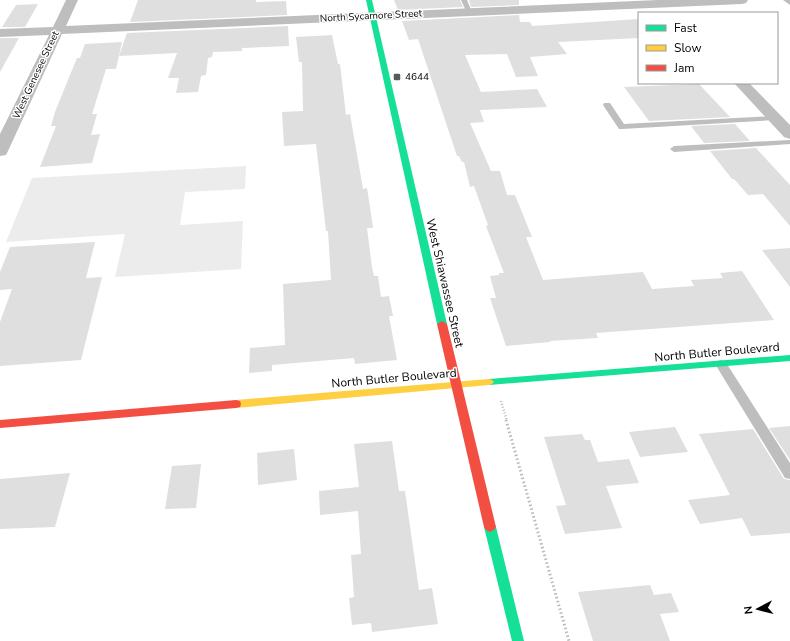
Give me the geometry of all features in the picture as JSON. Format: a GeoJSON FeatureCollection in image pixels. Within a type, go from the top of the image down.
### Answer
{"type":"FeatureCollection","features":[{"type":"Feature","properties":{"kind":"street","name":"West Genesee Street"},"geometry":{"type":"LineString","coordinates":[[2,144],[72,0]]}},
{"type":"Feature","properties":{"kind":"street","name":"West Shiawassee Street"},"geometry":{"type":"LineString","coordinates":[[369,0],[456,385],[518,641]]}},
{"type":"Feature","properties":{"kind":"street","name":"North Sycamore Street"},"geometry":{"type":"LineString","coordinates":[[0,33],[469,12],[667,6],[742,0]]}},
{"type":"Feature","properties":{"kind":"street"},"geometry":{"type":"LineString","coordinates":[[742,84],[790,134]]}},
{"type":"Feature","properties":{"kind":"street","name":"North Butler Boulevard"},"geometry":{"type":"LineString","coordinates":[[0,424],[790,358]]}},
{"type":"Feature","properties":{"kind":"lane"},"geometry":{"type":"LineString","coordinates":[[464,0],[469,12]]}},
{"type":"Feature","properties":{"kind":"lane"},"geometry":{"type":"LineString","coordinates":[[786,0],[790,3]]}},
{"type":"Feature","properties":{"kind":"lane"},"geometry":{"type":"LineString","coordinates":[[607,105],[622,127],[775,118]]}},
{"type":"Feature","properties":{"kind":"lane"},"geometry":{"type":"LineString","coordinates":[[674,150],[790,142]]}},
{"type":"Feature","properties":{"kind":"lane"},"geometry":{"type":"LineString","coordinates":[[720,364],[790,474]]}},
{"type":"Feature","properties":{"kind":"path"},"geometry":{"type":"LineString","coordinates":[[495,382],[569,641]]}},
{"type":"Feature","properties":{"kind":"shaded area"},"geometry":{"type":"Polygon","coordinates":[[[246,166],[245,189],[185,192],[180,225],[243,221],[241,269],[115,277],[125,234],[6,242],[32,178],[246,166]]]}},
{"type":"Feature","properties":{"kind":"building"},"geometry":{"type":"Polygon","coordinates":[[[138,0],[256,0],[256,2],[286,1],[287,15],[130,22],[138,0]]]}},
{"type":"Feature","properties":{"kind":"building"},"geometry":{"type":"Polygon","coordinates":[[[394,0],[460,0],[463,7],[398,10],[394,0]]]}},
{"type":"Feature","properties":{"kind":"building"},"geometry":{"type":"Polygon","coordinates":[[[469,0],[519,0],[519,5],[471,7],[469,0]]]}},
{"type":"Feature","properties":{"kind":"building"},"geometry":{"type":"Polygon","coordinates":[[[38,4],[25,27],[2,27],[16,5],[38,4]]]}},
{"type":"Feature","properties":{"kind":"building"},"geometry":{"type":"Polygon","coordinates":[[[519,15],[520,22],[530,22],[532,26],[638,19],[638,38],[558,42],[567,54],[530,57],[538,76],[516,77],[507,54],[465,55],[481,92],[537,89],[547,107],[480,110],[484,122],[470,123],[491,171],[500,171],[507,195],[515,195],[532,237],[526,237],[543,280],[643,272],[652,289],[694,286],[691,280],[723,278],[720,273],[742,271],[774,320],[596,333],[598,338],[506,346],[490,298],[496,298],[490,276],[504,273],[486,226],[488,225],[474,186],[470,187],[464,162],[462,162],[459,156],[457,156],[418,39],[409,40],[402,21],[519,15]]]}},
{"type":"Feature","properties":{"kind":"building"},"geometry":{"type":"Polygon","coordinates":[[[288,26],[289,46],[242,48],[242,51],[213,52],[212,57],[208,58],[206,75],[201,76],[198,92],[176,93],[179,78],[168,78],[177,53],[119,56],[127,33],[288,26]]]}},
{"type":"Feature","properties":{"kind":"building"},"geometry":{"type":"Polygon","coordinates":[[[332,35],[338,64],[340,64],[346,115],[350,114],[363,189],[367,188],[373,228],[367,228],[372,267],[374,276],[378,276],[381,297],[389,296],[393,316],[389,316],[397,360],[355,364],[354,358],[272,365],[272,371],[249,373],[250,348],[285,345],[283,284],[331,280],[328,231],[326,231],[316,144],[284,146],[282,112],[303,111],[302,62],[299,62],[296,37],[332,35]]]}},
{"type":"Feature","properties":{"kind":"building"},"geometry":{"type":"Polygon","coordinates":[[[0,38],[19,38],[0,72],[0,38]]]}},
{"type":"Feature","properties":{"kind":"building"},"geometry":{"type":"Polygon","coordinates":[[[122,42],[116,69],[106,69],[92,114],[97,114],[91,135],[100,134],[92,163],[40,167],[56,126],[51,126],[55,112],[77,58],[80,58],[85,44],[122,42]]]}},
{"type":"Feature","properties":{"kind":"building"},"geometry":{"type":"Polygon","coordinates":[[[699,84],[730,117],[649,121],[624,87],[699,84]]]}},
{"type":"Feature","properties":{"kind":"building"},"geometry":{"type":"Polygon","coordinates":[[[735,124],[750,141],[704,143],[691,126],[735,124]]]}},
{"type":"Feature","properties":{"kind":"building"},"geometry":{"type":"Polygon","coordinates":[[[756,148],[790,185],[790,226],[763,194],[748,195],[734,179],[732,179],[710,151],[756,148]]]}},
{"type":"Feature","properties":{"kind":"building"},"geometry":{"type":"Polygon","coordinates":[[[95,242],[86,278],[102,277],[81,360],[0,366],[0,322],[12,289],[0,290],[0,272],[10,247],[95,242]]]}},
{"type":"Feature","properties":{"kind":"building"},"geometry":{"type":"Polygon","coordinates":[[[790,248],[790,287],[762,250],[790,248]]]}},
{"type":"Feature","properties":{"kind":"building"},"geometry":{"type":"Polygon","coordinates":[[[790,426],[790,460],[769,428],[790,426]]]}},
{"type":"Feature","properties":{"kind":"building"},"geometry":{"type":"Polygon","coordinates":[[[675,427],[688,452],[640,457],[629,432],[675,427]]]}},
{"type":"Feature","properties":{"kind":"building"},"geometry":{"type":"Polygon","coordinates":[[[753,429],[784,479],[790,480],[790,533],[751,536],[742,518],[700,524],[688,500],[730,495],[699,434],[753,429]]]}},
{"type":"Feature","properties":{"kind":"building"},"geometry":{"type":"Polygon","coordinates":[[[582,434],[585,440],[590,440],[598,462],[629,459],[639,483],[606,486],[622,528],[565,534],[556,506],[566,505],[544,437],[582,434]]]}},
{"type":"Feature","properties":{"kind":"building"},"geometry":{"type":"Polygon","coordinates":[[[392,441],[399,491],[405,491],[419,590],[432,588],[438,624],[372,632],[371,623],[352,625],[349,598],[354,597],[351,555],[361,554],[358,511],[320,515],[319,491],[359,487],[354,444],[392,441]]]}},
{"type":"Feature","properties":{"kind":"building"},"geometry":{"type":"Polygon","coordinates":[[[294,449],[297,480],[258,485],[257,453],[294,449]]]}},
{"type":"Feature","properties":{"kind":"building"},"geometry":{"type":"Polygon","coordinates":[[[201,464],[196,508],[165,509],[172,466],[201,464]]]}},
{"type":"Feature","properties":{"kind":"building"},"geometry":{"type":"Polygon","coordinates":[[[70,473],[55,527],[0,529],[0,479],[70,473]]]}},
{"type":"Feature","properties":{"kind":"building"},"geometry":{"type":"Polygon","coordinates":[[[650,585],[654,595],[671,593],[679,612],[660,614],[670,641],[593,641],[578,592],[650,585]]]}},
{"type":"Feature","properties":{"kind":"traffic: fast"},"geometry":{"type":"LineString","coordinates":[[369,0],[442,324]]}},
{"type":"Feature","properties":{"kind":"traffic: fast"},"geometry":{"type":"LineString","coordinates":[[489,382],[790,358]]}},
{"type":"Feature","properties":{"kind":"traffic: fast"},"geometry":{"type":"LineString","coordinates":[[490,527],[518,641]]}},
{"type":"Feature","properties":{"kind":"traffic: slow"},"geometry":{"type":"LineString","coordinates":[[236,404],[489,382]]}},
{"type":"Feature","properties":{"kind":"traffic: jam"},"geometry":{"type":"LineString","coordinates":[[442,324],[490,527]]}},
{"type":"Feature","properties":{"kind":"traffic: jam"},"geometry":{"type":"LineString","coordinates":[[0,424],[236,404]]}},
{"type":"Feature","properties":{"kind":"place","name":"4644"},"geometry":{"type":"Point","coordinates":[397,77]}}]}
